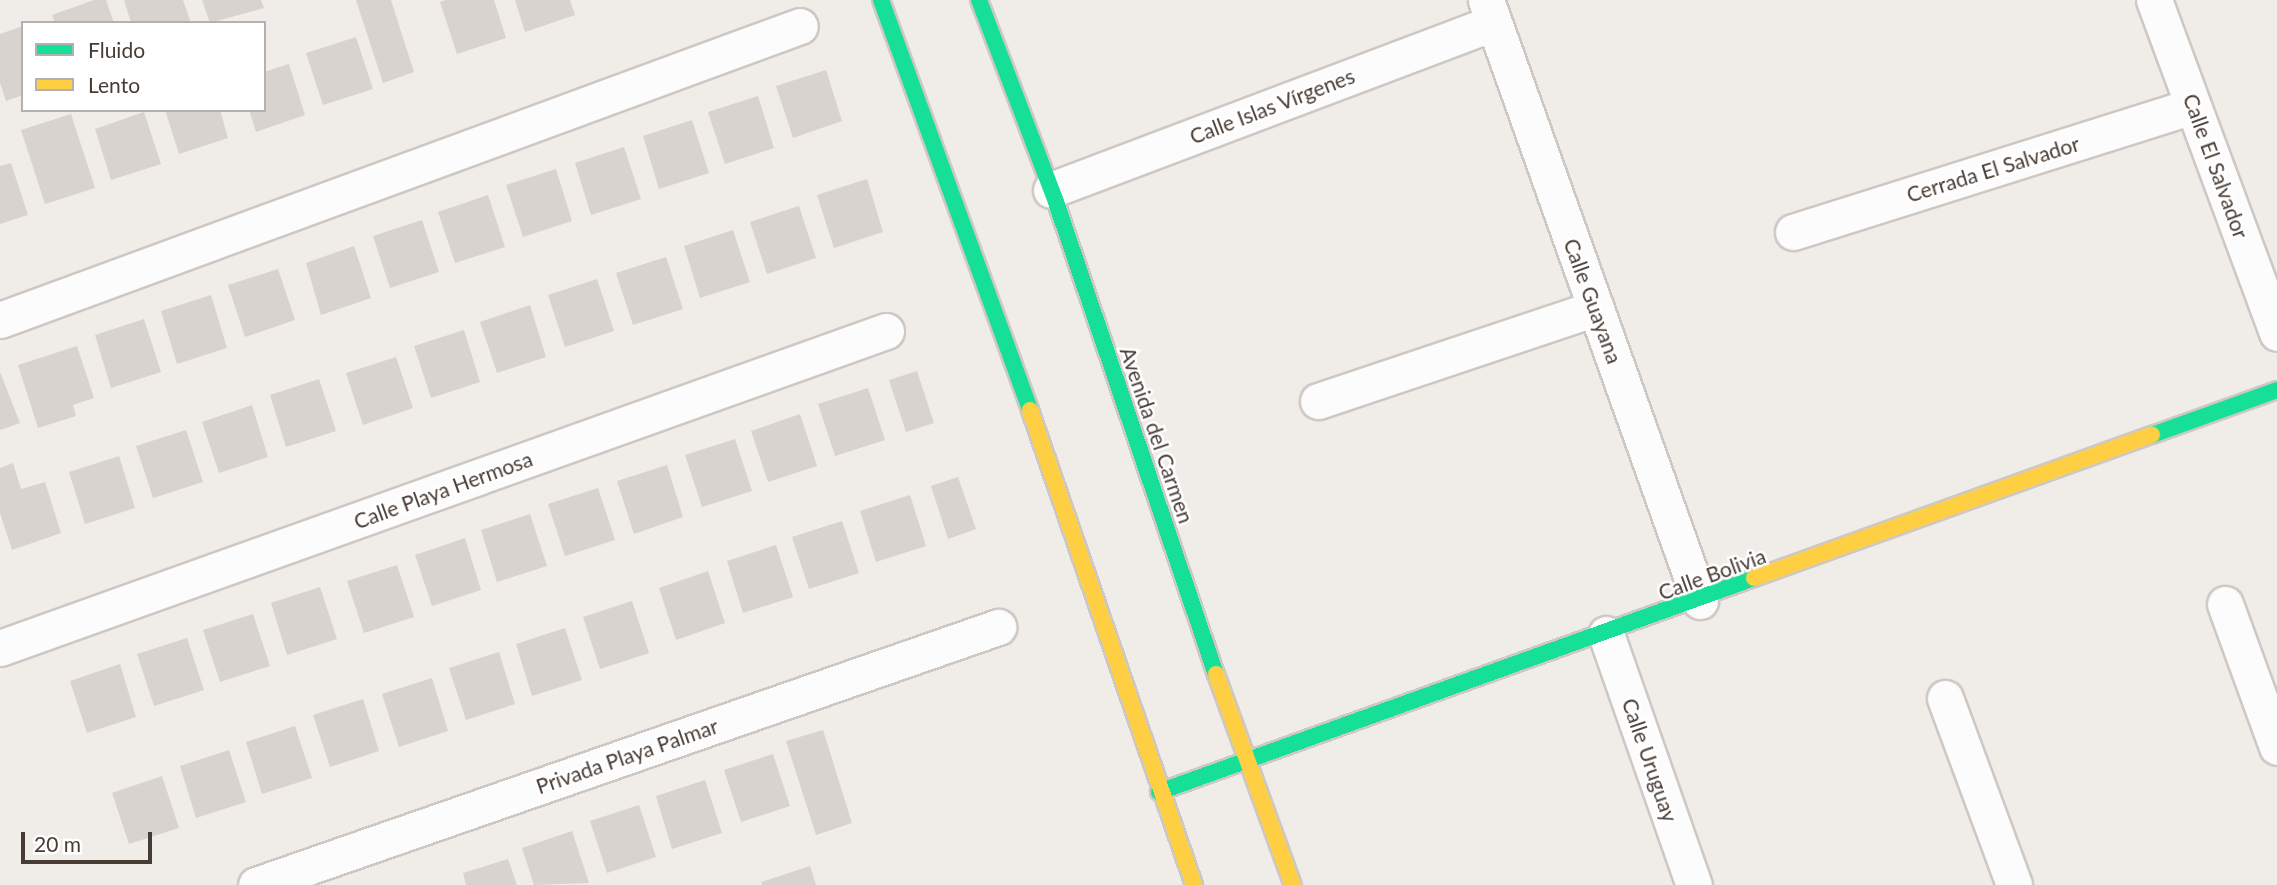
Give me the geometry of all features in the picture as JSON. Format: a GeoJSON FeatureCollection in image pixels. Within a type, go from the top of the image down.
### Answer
{"type":"FeatureCollection","features":[{"type":"Feature","properties":{"kind":"street"},"geometry":{"type":"LineString","coordinates":[[881,0],[970,234],[1159,792],[1194,885]]}},
{"type":"Feature","properties":{"kind":"street","name":"Avenida del Carmen"},"geometry":{"type":"LineString","coordinates":[[979,0],[1051,190],[1245,760],[1293,885]]}},
{"type":"Feature","properties":{"kind":"street","name":"Calle El Salvador"},"geometry":{"type":"LineString","coordinates":[[2154,0],[2277,332]]}},
{"type":"Feature","properties":{"kind":"street","name":"Calle Islas Vírgenes"},"geometry":{"type":"LineString","coordinates":[[1051,190],[1490,11]]}},
{"type":"Feature","properties":{"kind":"street","name":"Calle Guayana"},"geometry":{"type":"LineString","coordinates":[[1490,11],[1700,601]]}},
{"type":"Feature","properties":{"kind":"street"},"geometry":{"type":"LineString","coordinates":[[0,320],[800,26]]}},
{"type":"Feature","properties":{"kind":"street","name":"Cerrada El Salvador"},"geometry":{"type":"LineString","coordinates":[[1793,232],[2193,106]]}},
{"type":"Feature","properties":{"kind":"street"},"geometry":{"type":"LineString","coordinates":[[1318,401],[1596,308]]}},
{"type":"Feature","properties":{"kind":"street","name":"Calle Playa Hermosa"},"geometry":{"type":"LineString","coordinates":[[0,648],[886,331]]}},
{"type":"Feature","properties":{"kind":"street","name":"Calle Bolivia"},"geometry":{"type":"LineString","coordinates":[[1159,792],[1606,635],[2277,390]]}},
{"type":"Feature","properties":{"kind":"street"},"geometry":{"type":"LineString","coordinates":[[2225,604],[2277,747]]}},
{"type":"Feature","properties":{"kind":"street","name":"Privada Playa Palmar"},"geometry":{"type":"LineString","coordinates":[[256,885],[998,627]]}},
{"type":"Feature","properties":{"kind":"street","name":"Calle Uruguay"},"geometry":{"type":"LineString","coordinates":[[1606,635],[1694,885]]}},
{"type":"Feature","properties":{"kind":"street"},"geometry":{"type":"LineString","coordinates":[[1945,698],[2014,885]]}},
{"type":"Feature","properties":{"kind":"building"},"geometry":{"type":"Polygon","coordinates":[[[94,0],[106,0],[113,21],[54,21],[52,15],[94,0]]]}},
{"type":"Feature","properties":{"kind":"building"},"geometry":{"type":"Polygon","coordinates":[[[124,0],[183,0],[190,21],[130,21],[124,0]]]}},
{"type":"Feature","properties":{"kind":"building"},"geometry":{"type":"Polygon","coordinates":[[[202,0],[261,0],[264,8],[217,21],[209,21],[202,0]]]}},
{"type":"Feature","properties":{"kind":"building"},"geometry":{"type":"Polygon","coordinates":[[[356,0],[391,0],[414,72],[383,83],[356,0]]]}},
{"type":"Feature","properties":{"kind":"building"},"geometry":{"type":"Polygon","coordinates":[[[494,0],[506,38],[457,54],[440,2],[494,0]]]}},
{"type":"Feature","properties":{"kind":"building"},"geometry":{"type":"Polygon","coordinates":[[[515,0],[570,0],[575,15],[525,32],[515,0]]]}},
{"type":"Feature","properties":{"kind":"building"},"geometry":{"type":"Polygon","coordinates":[[[21,27],[21,96],[6,101],[0,83],[0,34],[21,27]]]}},
{"type":"Feature","properties":{"kind":"building"},"geometry":{"type":"Polygon","coordinates":[[[356,37],[373,89],[323,105],[306,53],[356,37]]]}},
{"type":"Feature","properties":{"kind":"building"},"geometry":{"type":"Polygon","coordinates":[[[289,64],[305,115],[256,132],[250,112],[266,112],[266,71],[289,64]]]}},
{"type":"Feature","properties":{"kind":"building"},"geometry":{"type":"Polygon","coordinates":[[[826,70],[842,121],[793,138],[776,86],[826,70]]]}},
{"type":"Feature","properties":{"kind":"building"},"geometry":{"type":"Polygon","coordinates":[[[758,96],[774,148],[725,164],[708,112],[758,96]]]}},
{"type":"Feature","properties":{"kind":"building"},"geometry":{"type":"Polygon","coordinates":[[[144,112],[161,164],[111,180],[95,129],[144,112]]]}},
{"type":"Feature","properties":{"kind":"building"},"geometry":{"type":"Polygon","coordinates":[[[166,112],[221,112],[228,138],[179,154],[166,112]]]}},
{"type":"Feature","properties":{"kind":"building"},"geometry":{"type":"Polygon","coordinates":[[[71,114],[95,188],[45,204],[21,130],[71,114]]]}},
{"type":"Feature","properties":{"kind":"building"},"geometry":{"type":"Polygon","coordinates":[[[692,120],[709,173],[659,189],[643,136],[692,120]]]}},
{"type":"Feature","properties":{"kind":"building"},"geometry":{"type":"Polygon","coordinates":[[[624,147],[641,199],[591,215],[575,163],[624,147]]]}},
{"type":"Feature","properties":{"kind":"building"},"geometry":{"type":"Polygon","coordinates":[[[11,163],[28,215],[0,224],[0,166],[11,163]]]}},
{"type":"Feature","properties":{"kind":"building"},"geometry":{"type":"Polygon","coordinates":[[[556,169],[572,221],[523,237],[506,185],[556,169]]]}},
{"type":"Feature","properties":{"kind":"building"},"geometry":{"type":"Polygon","coordinates":[[[867,179],[883,232],[834,248],[817,195],[867,179]]]}},
{"type":"Feature","properties":{"kind":"building"},"geometry":{"type":"Polygon","coordinates":[[[488,195],[505,247],[455,263],[438,212],[488,195]]]}},
{"type":"Feature","properties":{"kind":"building"},"geometry":{"type":"Polygon","coordinates":[[[799,206],[816,258],[767,274],[750,222],[799,206]]]}},
{"type":"Feature","properties":{"kind":"building"},"geometry":{"type":"Polygon","coordinates":[[[422,220],[439,272],[390,288],[373,236],[422,220]]]}},
{"type":"Feature","properties":{"kind":"building"},"geometry":{"type":"Polygon","coordinates":[[[733,230],[750,282],[700,298],[684,246],[733,230]]]}},
{"type":"Feature","properties":{"kind":"building"},"geometry":{"type":"Polygon","coordinates":[[[354,246],[371,298],[321,315],[306,263],[354,246]]]}},
{"type":"Feature","properties":{"kind":"building"},"geometry":{"type":"Polygon","coordinates":[[[666,257],[683,309],[633,325],[616,273],[666,257]]]}},
{"type":"Feature","properties":{"kind":"building"},"geometry":{"type":"Polygon","coordinates":[[[278,269],[295,320],[245,337],[228,285],[278,269]]]}},
{"type":"Feature","properties":{"kind":"building"},"geometry":{"type":"Polygon","coordinates":[[[597,279],[614,331],[565,347],[548,295],[597,279]]]}},
{"type":"Feature","properties":{"kind":"building"},"geometry":{"type":"Polygon","coordinates":[[[211,295],[227,348],[177,364],[161,311],[211,295]]]}},
{"type":"Feature","properties":{"kind":"building"},"geometry":{"type":"Polygon","coordinates":[[[530,305],[546,357],[497,373],[480,322],[530,305]]]}},
{"type":"Feature","properties":{"kind":"building"},"geometry":{"type":"Polygon","coordinates":[[[144,319],[161,372],[111,388],[95,335],[144,319]]]}},
{"type":"Feature","properties":{"kind":"building"},"geometry":{"type":"Polygon","coordinates":[[[464,330],[480,382],[431,398],[414,346],[464,330]]]}},
{"type":"Feature","properties":{"kind":"building"},"geometry":{"type":"Polygon","coordinates":[[[77,346],[94,398],[73,405],[76,416],[38,428],[18,365],[77,346]]]}},
{"type":"Feature","properties":{"kind":"building"},"geometry":{"type":"Polygon","coordinates":[[[396,357],[413,408],[363,425],[346,373],[396,357]]]}},
{"type":"Feature","properties":{"kind":"building"},"geometry":{"type":"Polygon","coordinates":[[[917,371],[934,423],[906,432],[889,380],[917,371]]]}},
{"type":"Feature","properties":{"kind":"building"},"geometry":{"type":"Polygon","coordinates":[[[0,372],[20,423],[0,430],[0,372]]]}},
{"type":"Feature","properties":{"kind":"building"},"geometry":{"type":"Polygon","coordinates":[[[319,379],[336,431],[286,447],[270,395],[319,379]]]}},
{"type":"Feature","properties":{"kind":"building"},"geometry":{"type":"Polygon","coordinates":[[[868,388],[885,440],[835,456],[818,404],[868,388]]]}},
{"type":"Feature","properties":{"kind":"building"},"geometry":{"type":"Polygon","coordinates":[[[252,405],[268,457],[219,473],[202,422],[252,405]]]}},
{"type":"Feature","properties":{"kind":"building"},"geometry":{"type":"Polygon","coordinates":[[[800,414],[817,466],[768,482],[751,431],[800,414]]]}},
{"type":"Feature","properties":{"kind":"building"},"geometry":{"type":"Polygon","coordinates":[[[186,430],[203,482],[153,498],[136,446],[186,430]]]}},
{"type":"Feature","properties":{"kind":"building"},"geometry":{"type":"Polygon","coordinates":[[[735,439],[752,491],[702,507],[685,455],[735,439]]]}},
{"type":"Feature","properties":{"kind":"building"},"geometry":{"type":"Polygon","coordinates":[[[119,456],[135,508],[85,524],[69,472],[119,456]]]}},
{"type":"Feature","properties":{"kind":"building"},"geometry":{"type":"Polygon","coordinates":[[[13,463],[21,489],[45,482],[61,533],[12,550],[0,513],[0,468],[13,463]]]}},
{"type":"Feature","properties":{"kind":"building"},"geometry":{"type":"Polygon","coordinates":[[[667,465],[683,517],[634,534],[617,481],[667,465]]]}},
{"type":"Feature","properties":{"kind":"building"},"geometry":{"type":"Polygon","coordinates":[[[958,477],[976,529],[948,539],[931,486],[958,477]]]}},
{"type":"Feature","properties":{"kind":"building"},"geometry":{"type":"Polygon","coordinates":[[[598,488],[615,540],[565,556],[548,504],[598,488]]]}},
{"type":"Feature","properties":{"kind":"building"},"geometry":{"type":"Polygon","coordinates":[[[910,495],[926,546],[876,562],[860,511],[910,495]]]}},
{"type":"Feature","properties":{"kind":"building"},"geometry":{"type":"Polygon","coordinates":[[[530,514],[547,566],[497,582],[481,530],[530,514]]]}},
{"type":"Feature","properties":{"kind":"building"},"geometry":{"type":"Polygon","coordinates":[[[842,521],[859,573],[809,589],[792,537],[842,521]]]}},
{"type":"Feature","properties":{"kind":"building"},"geometry":{"type":"Polygon","coordinates":[[[465,538],[481,590],[432,606],[415,555],[465,538]]]}},
{"type":"Feature","properties":{"kind":"building"},"geometry":{"type":"Polygon","coordinates":[[[776,545],[793,597],[743,613],[727,561],[776,545]]]}},
{"type":"Feature","properties":{"kind":"building"},"geometry":{"type":"Polygon","coordinates":[[[397,565],[414,617],[364,633],[347,581],[397,565]]]}},
{"type":"Feature","properties":{"kind":"building"},"geometry":{"type":"Polygon","coordinates":[[[708,571],[725,623],[676,640],[659,588],[708,571]]]}},
{"type":"Feature","properties":{"kind":"building"},"geometry":{"type":"Polygon","coordinates":[[[320,587],[337,639],[287,655],[271,603],[320,587]]]}},
{"type":"Feature","properties":{"kind":"building"},"geometry":{"type":"Polygon","coordinates":[[[632,601],[649,653],[600,669],[583,617],[632,601]]]}},
{"type":"Feature","properties":{"kind":"building"},"geometry":{"type":"Polygon","coordinates":[[[253,614],[270,666],[220,682],[203,630],[253,614]]]}},
{"type":"Feature","properties":{"kind":"building"},"geometry":{"type":"Polygon","coordinates":[[[565,628],[582,680],[532,696],[516,644],[565,628]]]}},
{"type":"Feature","properties":{"kind":"building"},"geometry":{"type":"Polygon","coordinates":[[[187,638],[204,690],[154,706],[137,654],[187,638]]]}},
{"type":"Feature","properties":{"kind":"building"},"geometry":{"type":"Polygon","coordinates":[[[499,652],[515,704],[466,720],[449,668],[499,652]]]}},
{"type":"Feature","properties":{"kind":"building"},"geometry":{"type":"Polygon","coordinates":[[[120,664],[136,717],[87,733],[70,681],[120,664]]]}},
{"type":"Feature","properties":{"kind":"building"},"geometry":{"type":"Polygon","coordinates":[[[432,678],[448,731],[399,747],[382,694],[432,678]]]}},
{"type":"Feature","properties":{"kind":"building"},"geometry":{"type":"Polygon","coordinates":[[[363,699],[379,751],[330,767],[313,715],[363,699]]]}},
{"type":"Feature","properties":{"kind":"building"},"geometry":{"type":"Polygon","coordinates":[[[295,726],[312,778],[262,794],[246,742],[295,726]]]}},
{"type":"Feature","properties":{"kind":"building"},"geometry":{"type":"Polygon","coordinates":[[[823,730],[852,823],[816,835],[786,741],[823,730]]]}},
{"type":"Feature","properties":{"kind":"building"},"geometry":{"type":"Polygon","coordinates":[[[229,750],[246,802],[196,818],[180,766],[229,750]]]}},
{"type":"Feature","properties":{"kind":"building"},"geometry":{"type":"Polygon","coordinates":[[[773,754],[790,806],[741,822],[724,770],[773,754]]]}},
{"type":"Feature","properties":{"kind":"building"},"geometry":{"type":"Polygon","coordinates":[[[162,776],[179,828],[129,844],[112,793],[162,776]]]}},
{"type":"Feature","properties":{"kind":"building"},"geometry":{"type":"Polygon","coordinates":[[[705,780],[722,833],[672,849],[656,796],[705,780]]]}},
{"type":"Feature","properties":{"kind":"building"},"geometry":{"type":"Polygon","coordinates":[[[639,805],[656,857],[607,873],[590,821],[639,805]]]}},
{"type":"Feature","properties":{"kind":"building"},"geometry":{"type":"Polygon","coordinates":[[[572,831],[589,883],[534,885],[522,848],[572,831]]]}},
{"type":"Feature","properties":{"kind":"building"},"geometry":{"type":"Polygon","coordinates":[[[508,859],[517,885],[466,885],[463,873],[508,859]]]}},
{"type":"Feature","properties":{"kind":"building"},"geometry":{"type":"Polygon","coordinates":[[[810,866],[816,885],[762,885],[761,882],[810,866]]]}},
{"type":"Feature","properties":{"kind":"traffic: fast"},"geometry":{"type":"LineString","coordinates":[[881,0],[1030,410]]}},
{"type":"Feature","properties":{"kind":"traffic: fast"},"geometry":{"type":"LineString","coordinates":[[979,0],[1056,202],[1216,674]]}},
{"type":"Feature","properties":{"kind":"traffic: fast"},"geometry":{"type":"LineString","coordinates":[[2152,435],[2277,390]]}},
{"type":"Feature","properties":{"kind":"traffic: fast"},"geometry":{"type":"LineString","coordinates":[[1159,792],[1754,578]]}},
{"type":"Feature","properties":{"kind":"traffic: slow"},"geometry":{"type":"LineString","coordinates":[[1030,410],[1194,885]]}},
{"type":"Feature","properties":{"kind":"traffic: slow"},"geometry":{"type":"LineString","coordinates":[[1754,578],[2152,435]]}},
{"type":"Feature","properties":{"kind":"traffic: slow"},"geometry":{"type":"LineString","coordinates":[[1216,674],[1293,885]]}}]}
